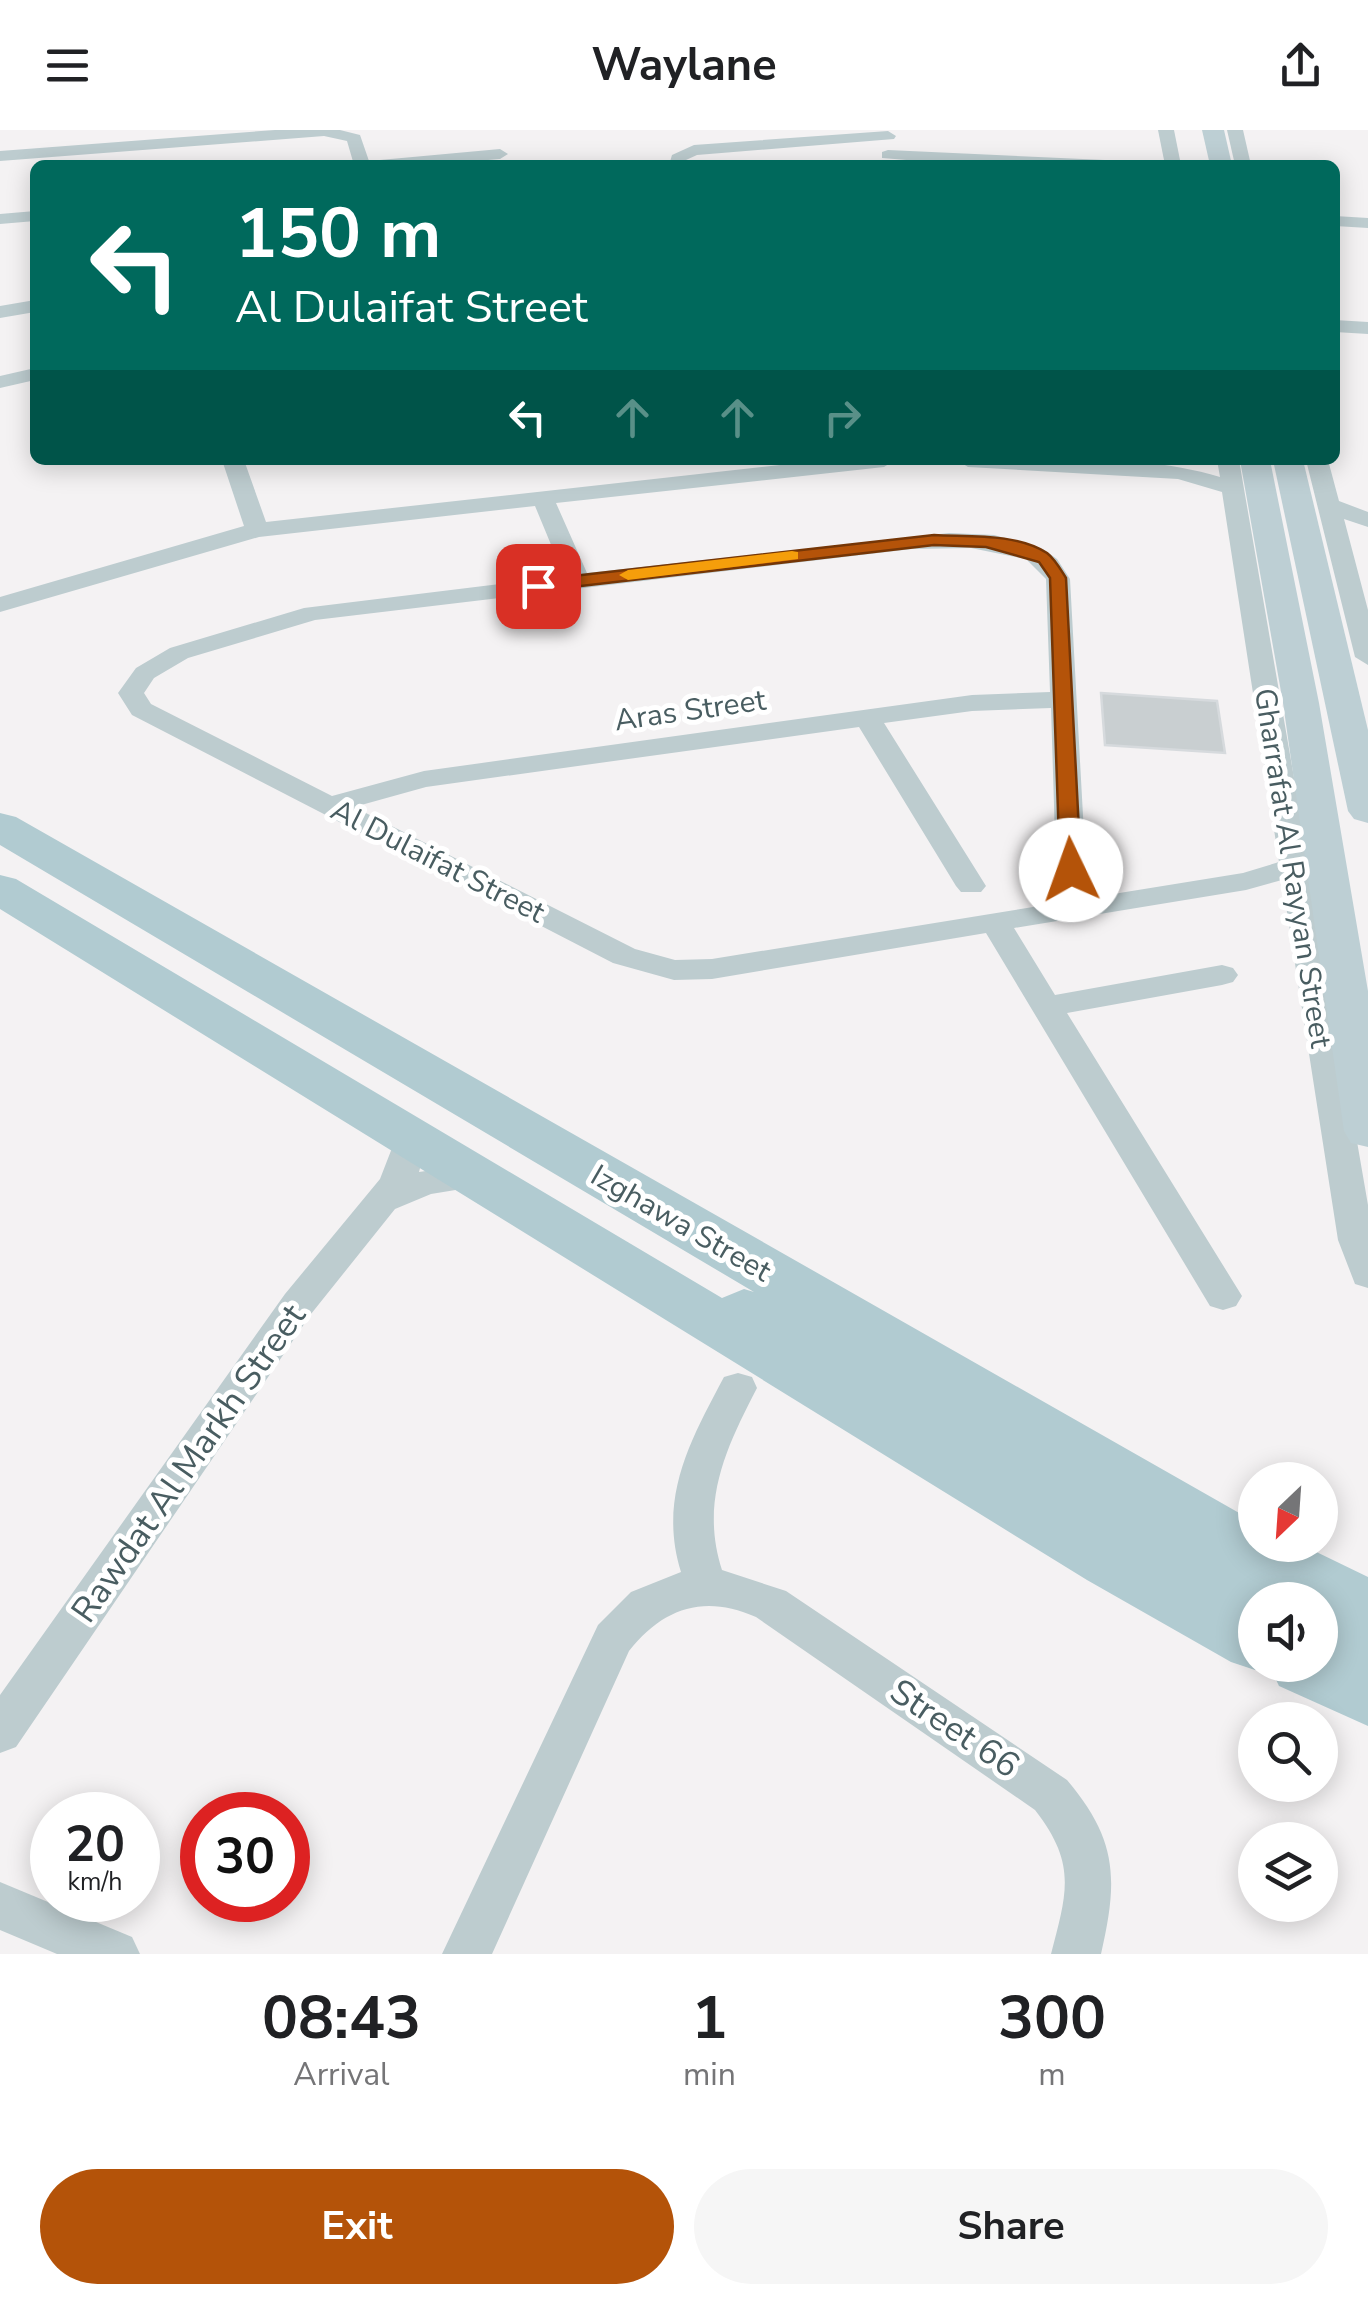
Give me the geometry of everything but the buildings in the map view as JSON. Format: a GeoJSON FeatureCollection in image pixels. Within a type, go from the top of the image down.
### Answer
{"type":"FeatureCollection","features":[{"type":"Feature","properties":{"kind":"main road"},"geometry":{"type":"LineString","coordinates":[[1193,130],[1198,160]]}},
{"type":"Feature","properties":{"kind":"main road"},"geometry":{"type":"LineString","coordinates":[[1213,130],[1220,160]]}},
{"type":"Feature","properties":{"kind":"main road"},"geometry":{"type":"LineString","coordinates":[[1262,465],[1327,499]]}},
{"type":"Feature","properties":{"kind":"main road"},"geometry":{"type":"LineString","coordinates":[[1262,465],[1317,587],[1368,810]]}},
{"type":"Feature","properties":{"kind":"main road","name":"Gharrafat Al Rayyan Street"},"geometry":{"type":"LineString","coordinates":[[1262,465],[1368,1132]]}},
{"type":"Feature","properties":{"kind":"main road"},"geometry":{"type":"LineString","coordinates":[[1317,587],[1340,550]]}},
{"type":"Feature","properties":{"kind":"main road"},"geometry":{"type":"LineString","coordinates":[[1263,684],[1301,703]]}},
{"type":"Feature","properties":{"kind":"main road","name":"Izghawa Street"},"geometry":{"type":"LineString","coordinates":[[0,826],[1149,1496],[1368,1609]]}},
{"type":"Feature","properties":{"kind":"main road"},"geometry":{"type":"LineString","coordinates":[[0,889],[1110,1561],[1238,1632]]}},
{"type":"Feature","properties":{"kind":"main road"},"geometry":{"type":"LineString","coordinates":[[653,1286],[724,1304],[792,1330],[1238,1587]]}},
{"type":"Feature","properties":{"kind":"main road"},"geometry":{"type":"LineString","coordinates":[[1338,1650],[1368,1684]]}},
{"type":"Feature","properties":{"kind":"main road"},"geometry":{"type":"LineString","coordinates":[[1338,1675],[1368,1684]]}},
{"type":"Feature","properties":{"kind":"street"},"geometry":{"type":"LineString","coordinates":[[1166,130],[1172,160]]}},
{"type":"Feature","properties":{"kind":"street"},"geometry":{"type":"LineString","coordinates":[[1235,130],[1243,160]]}},
{"type":"Feature","properties":{"kind":"street"},"geometry":{"type":"LineString","coordinates":[[0,156],[324,131],[354,138],[361,160]]}},
{"type":"Feature","properties":{"kind":"street"},"geometry":{"type":"LineString","coordinates":[[678,160],[694,150],[888,133],[888,160]]}},
{"type":"Feature","properties":{"kind":"street"},"geometry":{"type":"LineString","coordinates":[[427,160],[492,154]]}},
{"type":"Feature","properties":{"kind":"street"},"geometry":{"type":"LineString","coordinates":[[1019,160],[1105,158]]}},
{"type":"Feature","properties":{"kind":"street"},"geometry":{"type":"LineString","coordinates":[[0,219],[30,216]]}},
{"type":"Feature","properties":{"kind":"street"},"geometry":{"type":"LineString","coordinates":[[1340,221],[1368,223]]}},
{"type":"Feature","properties":{"kind":"street"},"geometry":{"type":"LineString","coordinates":[[0,312],[30,307]]}},
{"type":"Feature","properties":{"kind":"street"},"geometry":{"type":"LineString","coordinates":[[1340,326],[1368,328]]}},
{"type":"Feature","properties":{"kind":"street"},"geometry":{"type":"LineString","coordinates":[[0,367],[30,361]]}},
{"type":"Feature","properties":{"kind":"street"},"geometry":{"type":"LineString","coordinates":[[0,382],[30,375]]}},
{"type":"Feature","properties":{"kind":"street"},"geometry":{"type":"LineString","coordinates":[[235,465],[258,530]]}},
{"type":"Feature","properties":{"kind":"street"},"geometry":{"type":"LineString","coordinates":[[0,604],[258,530],[542,496],[712,469],[788,465]]}},
{"type":"Feature","properties":{"kind":"street"},"geometry":{"type":"LineString","coordinates":[[1056,465],[1180,472],[1262,465]]}},
{"type":"Feature","properties":{"kind":"street","name":"Gharrafat Al Rayyan Street"},"geometry":{"type":"LineString","coordinates":[[1262,465],[1263,684],[1356,1240],[1368,1274]]}},
{"type":"Feature","properties":{"kind":"street"},"geometry":{"type":"LineString","coordinates":[[542,496],[578,581]]}},
{"type":"Feature","properties":{"kind":"street"},"geometry":{"type":"LineString","coordinates":[[1327,499],[1368,520]]}},
{"type":"Feature","properties":{"kind":"street"},"geometry":{"type":"LineString","coordinates":[[1327,499],[1368,657]]}},
{"type":"Feature","properties":{"kind":"street"},"geometry":{"type":"LineString","coordinates":[[1340,550],[1368,528]]}},
{"type":"Feature","properties":{"kind":"street","name":"Al Dulaifat Street"},"geometry":{"type":"LineString","coordinates":[[1071,870],[1058,578],[1045,558],[1013,546],[934,540],[340,609],[285,620],[179,654],[145,673],[132,693],[141,709],[624,956],[656,967],[712,969],[1229,883],[1292,868]]}},
{"type":"Feature","properties":{"kind":"street","name":"Aras Street"},"geometry":{"type":"LineString","coordinates":[[330,805],[424,779],[1000,699],[1061,700]]}},
{"type":"Feature","properties":{"kind":"street"},"geometry":{"type":"LineString","coordinates":[[868,719],[971,886]]}},
{"type":"Feature","properties":{"kind":"street","name":"Al Dulaifat Street"},"geometry":{"type":"LineString","coordinates":[[1229,883],[1298,906]]}},
{"type":"Feature","properties":{"kind":"street"},"geometry":{"type":"LineString","coordinates":[[994,922],[1223,1296]]}},
{"type":"Feature","properties":{"kind":"street"},"geometry":{"type":"LineString","coordinates":[[1046,1006],[1222,974]]}},
{"type":"Feature","properties":{"kind":"street","name":"Rawdat Al Markh Street"},"geometry":{"type":"LineString","coordinates":[[0,1732],[316,1280],[383,1200],[406,1163],[411,1138]]}},
{"type":"Feature","properties":{"kind":"street","name":"Rawdat Al Markh Street"},"geometry":{"type":"LineString","coordinates":[[383,1200],[426,1182],[474,1176]]}},
{"type":"Feature","properties":{"kind":"street"},"geometry":{"type":"LineString","coordinates":[[467,1954],[614,1638],[642,1606],[661,1594],[706,1584],[690,1528],[690,1500],[706,1448],[738,1388]]}},
{"type":"Feature","properties":{"kind":"street","name":"Street 66"},"geometry":{"type":"LineString","coordinates":[[706,1584],[750,1593],[771,1604],[1052,1794],[1079,1829],[1091,1871],[1092,1892],[1076,1954]]}},
{"type":"Feature","properties":{"kind":"street"},"geometry":{"type":"LineString","coordinates":[[0,1906],[115,1954]]}},
{"type":"Feature","properties":{"kind":"slow traffic"},"geometry":{"type":"LineString","coordinates":[[628,575],[792,556]]}},
{"type":"Feature","properties":{"kind":"route"},"geometry":{"type":"LineString","coordinates":[[538,586],[934,540],[1013,546],[1045,558],[1058,578],[1071,870]]}}]}
